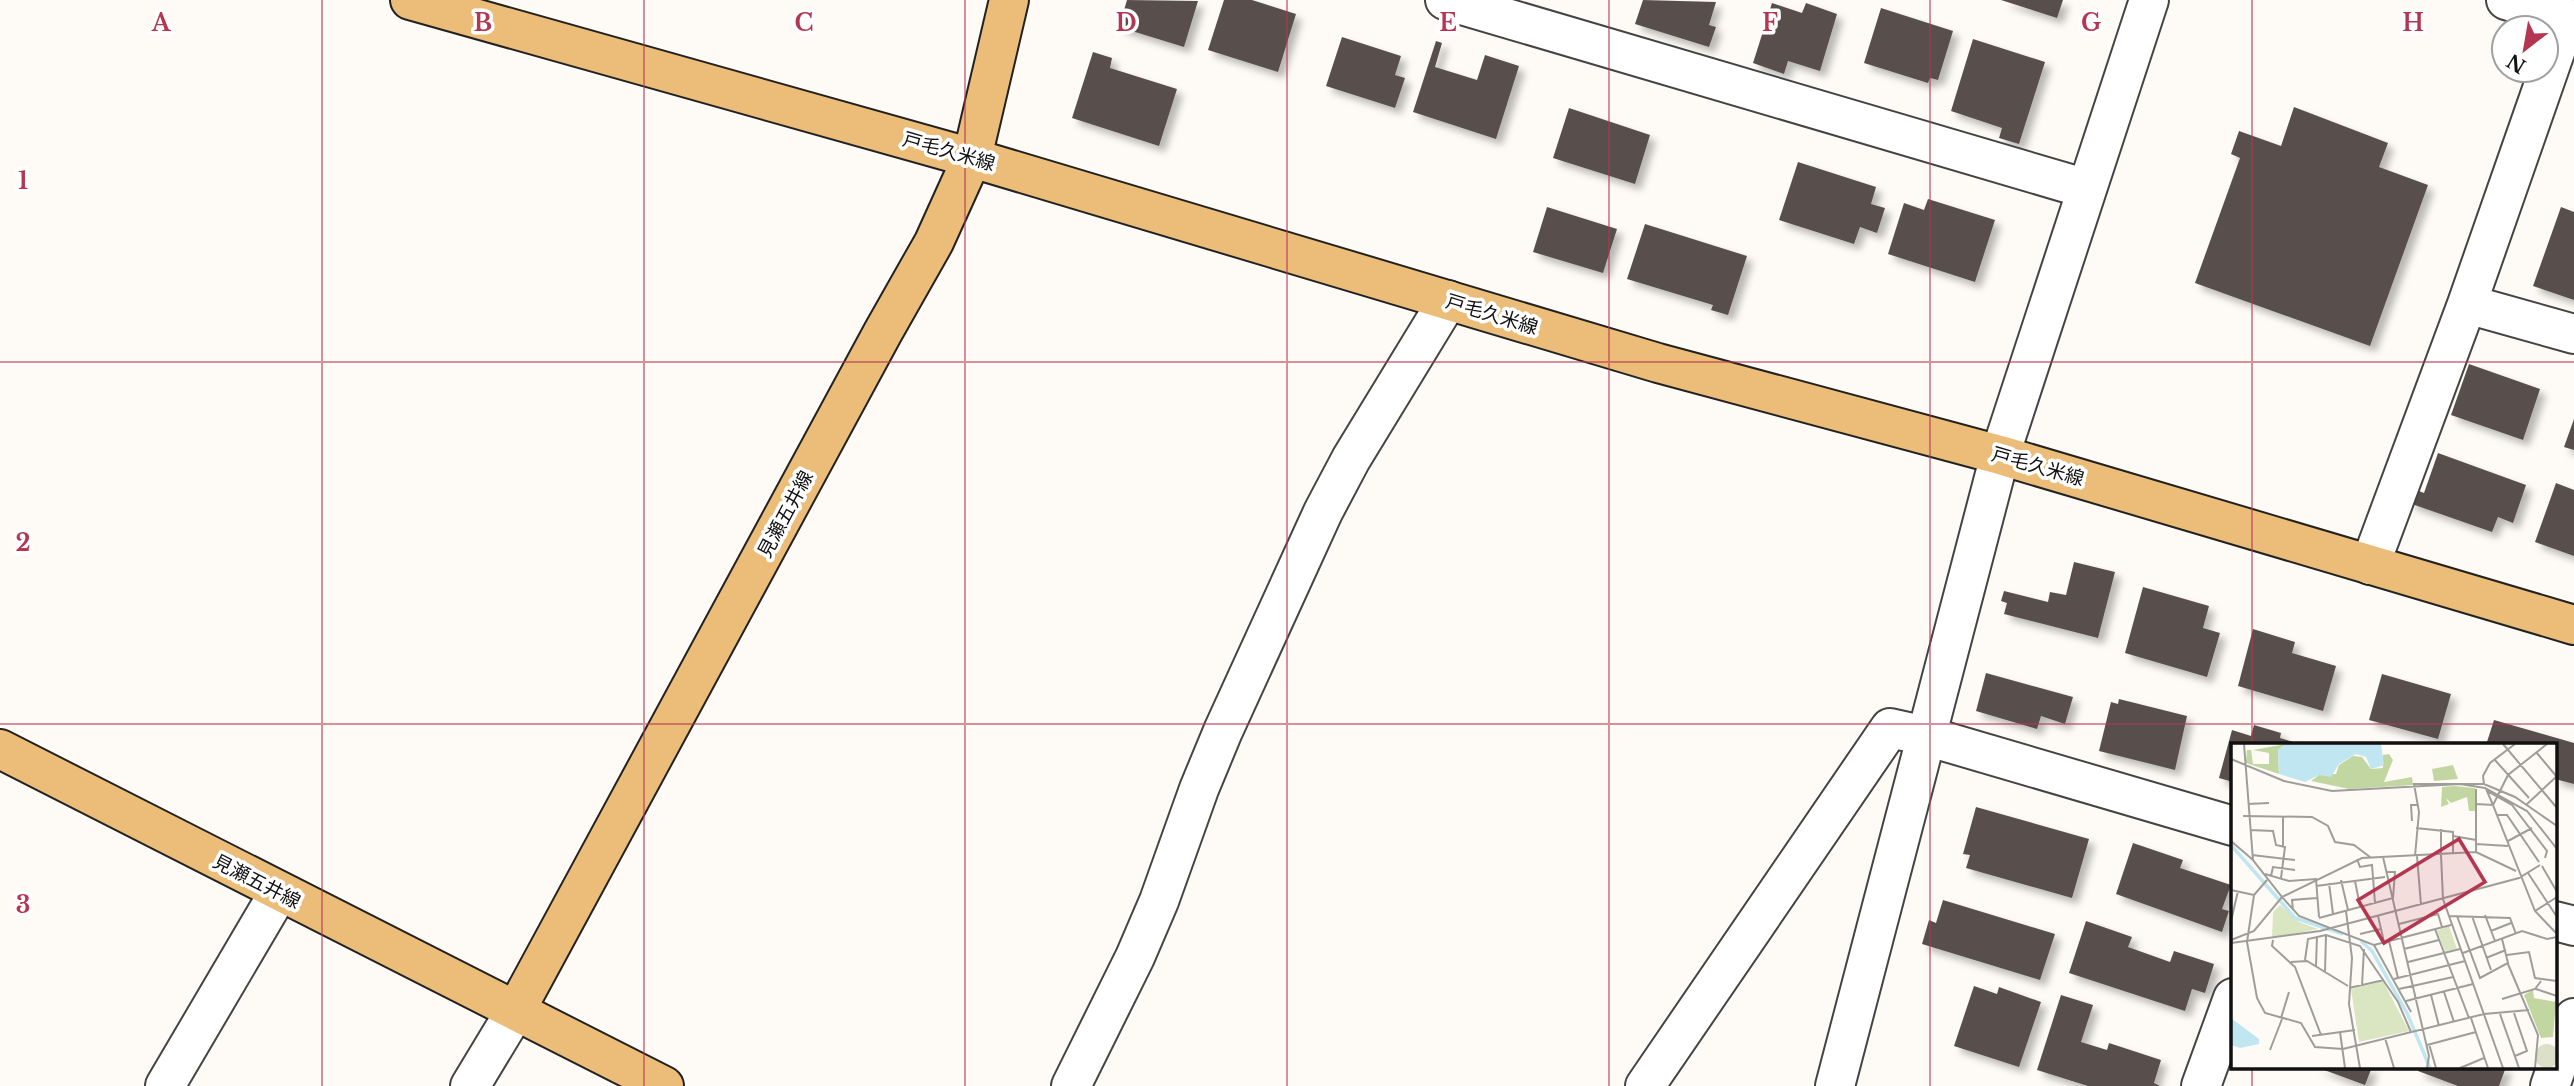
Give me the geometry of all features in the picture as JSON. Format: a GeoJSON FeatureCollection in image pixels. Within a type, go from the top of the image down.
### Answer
{"type":"FeatureCollection","features":[{"type":"Feature","properties":{"kind":"main road","name":"戸毛久米線"},"geometry":{"type":"LineString","coordinates":[[410,0],[972,158],[1658,363],[2000,455],[2574,625]]}},
{"type":"Feature","properties":{"kind":"main road","name":"見瀬五井線"},"geometry":{"type":"LineString","coordinates":[[516,1010],[934,242],[972,158],[1009,0]]}},
{"type":"Feature","properties":{"kind":"main road","name":"見瀬五井線"},"geometry":{"type":"LineString","coordinates":[[0,749],[664,1086]]}},
{"type":"Feature","properties":{"kind":"street"},"geometry":{"type":"LineString","coordinates":[[1445,0],[2087,190]]}},
{"type":"Feature","properties":{"kind":"street"},"geometry":{"type":"LineString","coordinates":[[1835,1086],[2000,455],[2148,0]]}},
{"type":"Feature","properties":{"kind":"street"},"geometry":{"type":"LineString","coordinates":[[2370,565],[2571,19],[2505,0]]}},
{"type":"Feature","properties":{"kind":"street"},"geometry":{"type":"LineString","coordinates":[[1071,1086],[1140,946],[1223,731],[1323,512],[1351,459],[1448,300]]}},
{"type":"Feature","properties":{"kind":"street"},"geometry":{"type":"LineString","coordinates":[[2467,304],[2574,334]]}},
{"type":"Feature","properties":{"kind":"street"},"geometry":{"type":"LineString","coordinates":[[1644,1086],[1890,728],[1926,736],[2231,825]]}},
{"type":"Feature","properties":{"kind":"street"},"geometry":{"type":"LineString","coordinates":[[165,1086],[279,892]]}},
{"type":"Feature","properties":{"kind":"street"},"geometry":{"type":"LineString","coordinates":[[2556,921],[2574,926]]}},
{"type":"Feature","properties":{"kind":"street"},"geometry":{"type":"LineString","coordinates":[[2201,1086],[2231,1004]]}},
{"type":"Feature","properties":{"kind":"street"},"geometry":{"type":"LineString","coordinates":[[470,1086],[516,1010]]}},
{"type":"Feature","properties":{"kind":"street"},"geometry":{"type":"LineString","coordinates":[[2550,1086],[2574,1018]]}},
{"type":"Feature","properties":{"kind":"building"},"geometry":{"type":"Polygon","coordinates":[[[1127,0],[1198,1],[1184,47],[1119,27],[1127,0]]]}},
{"type":"Feature","properties":{"kind":"building"},"geometry":{"type":"Polygon","coordinates":[[[1224,0],[1252,0],[1296,14],[1278,72],[1208,50],[1224,0]]]}},
{"type":"Feature","properties":{"kind":"building"},"geometry":{"type":"Polygon","coordinates":[[[1643,0],[1716,2],[1709,25],[1716,27],[1709,47],[1635,24],[1643,0]]]}},
{"type":"Feature","properties":{"kind":"building"},"geometry":{"type":"Polygon","coordinates":[[[2001,0],[2063,0],[2057,18],[2001,0]]]}},
{"type":"Feature","properties":{"kind":"building"},"geometry":{"type":"Polygon","coordinates":[[[1772,3],[1802,13],[1806,3],[1837,14],[1820,71],[1788,61],[1784,74],[1753,63],[1772,3]]]}},
{"type":"Feature","properties":{"kind":"building"},"geometry":{"type":"Polygon","coordinates":[[[1881,8],[1953,31],[1938,80],[1930,78],[1928,83],[1864,63],[1881,8]]]}},
{"type":"Feature","properties":{"kind":"building"},"geometry":{"type":"Polygon","coordinates":[[[1342,37],[1401,56],[1395,75],[1405,78],[1395,108],[1326,86],[1342,37]]]}},
{"type":"Feature","properties":{"kind":"building"},"geometry":{"type":"Polygon","coordinates":[[[1973,39],[2045,62],[2019,144],[1999,138],[2002,128],[1951,111],[1973,39]]]}},
{"type":"Feature","properties":{"kind":"building"},"geometry":{"type":"Polygon","coordinates":[[[1436,41],[1442,43],[1435,67],[1477,80],[1485,55],[1519,66],[1496,139],[1413,112],[1436,41]]]}},
{"type":"Feature","properties":{"kind":"building"},"geometry":{"type":"Polygon","coordinates":[[[1093,52],[1112,58],[1110,68],[1177,89],[1159,146],[1072,118],[1093,52]]]}},
{"type":"Feature","properties":{"kind":"building"},"geometry":{"type":"Polygon","coordinates":[[[2294,107],[2388,143],[2379,167],[2428,185],[2370,346],[2195,283],[2240,158],[2231,154],[2239,131],[2281,146],[2294,107]]]}},
{"type":"Feature","properties":{"kind":"building"},"geometry":{"type":"Polygon","coordinates":[[[1569,108],[1650,135],[1635,184],[1553,158],[1569,108]]]}},
{"type":"Feature","properties":{"kind":"building"},"geometry":{"type":"Polygon","coordinates":[[[1798,162],[1876,187],[1871,204],[1885,208],[1877,233],[1860,227],[1854,244],[1779,220],[1798,162]]]}},
{"type":"Feature","properties":{"kind":"building"},"geometry":{"type":"Polygon","coordinates":[[[1928,199],[1995,220],[1975,282],[1888,254],[1904,203],[1924,210],[1928,199]]]}},
{"type":"Feature","properties":{"kind":"building"},"geometry":{"type":"Polygon","coordinates":[[[1547,207],[1617,229],[1603,273],[1533,252],[1547,207]]]}},
{"type":"Feature","properties":{"kind":"building"},"geometry":{"type":"Polygon","coordinates":[[[2561,207],[2574,212],[2574,300],[2533,286],[2561,207]]]}},
{"type":"Feature","properties":{"kind":"building"},"geometry":{"type":"Polygon","coordinates":[[[1645,224],[1747,256],[1728,315],[1711,310],[1713,305],[1627,279],[1645,224]]]}},
{"type":"Feature","properties":{"kind":"building"},"geometry":{"type":"Polygon","coordinates":[[[2469,364],[2540,389],[2523,440],[2451,415],[2469,364]]]}},
{"type":"Feature","properties":{"kind":"building"},"geometry":{"type":"Polygon","coordinates":[[[2574,419],[2574,450],[2564,447],[2574,419]]]}},
{"type":"Feature","properties":{"kind":"building"},"geometry":{"type":"Polygon","coordinates":[[[2438,453],[2526,485],[2513,523],[2498,517],[2492,532],[2409,503],[2414,489],[2424,493],[2438,453]]]}},
{"type":"Feature","properties":{"kind":"building"},"geometry":{"type":"Polygon","coordinates":[[[2556,483],[2574,490],[2574,556],[2535,542],[2556,483]]]}},
{"type":"Feature","properties":{"kind":"building"},"geometry":{"type":"Polygon","coordinates":[[[2074,562],[2115,572],[2098,638],[2004,614],[2007,603],[2001,601],[2004,591],[2048,602],[2050,592],[2066,595],[2074,562]]]}},
{"type":"Feature","properties":{"kind":"building"},"geometry":{"type":"Polygon","coordinates":[[[2143,587],[2209,606],[2203,628],[2220,633],[2207,677],[2125,653],[2143,587]]]}},
{"type":"Feature","properties":{"kind":"building"},"geometry":{"type":"Polygon","coordinates":[[[2253,629],[2295,642],[2292,653],[2336,666],[2323,711],[2238,686],[2253,629]]]}},
{"type":"Feature","properties":{"kind":"building"},"geometry":{"type":"Polygon","coordinates":[[[1986,673],[2073,697],[2065,724],[2041,716],[2037,729],[1976,711],[1986,673]]]}},
{"type":"Feature","properties":{"kind":"building"},"geometry":{"type":"Polygon","coordinates":[[[2382,674],[2451,694],[2438,739],[2369,720],[2382,674]]]}},
{"type":"Feature","properties":{"kind":"building"},"geometry":{"type":"Polygon","coordinates":[[[2119,699],[2187,716],[2175,770],[2099,751],[2111,702],[2118,704],[2119,699]]]}},
{"type":"Feature","properties":{"kind":"building"},"geometry":{"type":"Polygon","coordinates":[[[2494,720],[2574,743],[2574,784],[2556,779],[2556,743],[2487,743],[2494,720]]]}},
{"type":"Feature","properties":{"kind":"building"},"geometry":{"type":"Polygon","coordinates":[[[2254,725],[2281,733],[2280,738],[2296,743],[2231,743],[2231,781],[2219,778],[2232,730],[2251,736],[2254,725]]]}},
{"type":"Feature","properties":{"kind":"building"},"geometry":{"type":"Polygon","coordinates":[[[1976,807],[2089,839],[2072,898],[1966,868],[1970,855],[1963,854],[1976,807]]]}},
{"type":"Feature","properties":{"kind":"building"},"geometry":{"type":"Polygon","coordinates":[[[2133,843],[2183,860],[2180,868],[2231,885],[2222,909],[2229,911],[2222,932],[2116,894],[2133,843]]]}},
{"type":"Feature","properties":{"kind":"building"},"geometry":{"type":"Polygon","coordinates":[[[1943,900],[2055,934],[2040,980],[1922,944],[1929,920],[1936,923],[1943,900]]]}},
{"type":"Feature","properties":{"kind":"building"},"geometry":{"type":"Polygon","coordinates":[[[2086,921],[2132,937],[2128,947],[2170,962],[2174,951],[2214,964],[2205,993],[2192,989],[2185,1011],[2069,973],[2086,921]]]}},
{"type":"Feature","properties":{"kind":"building"},"geometry":{"type":"Polygon","coordinates":[[[1974,986],[1997,994],[1999,987],[2041,1002],[2019,1067],[1954,1046],[1974,986]]]}},
{"type":"Feature","properties":{"kind":"building"},"geometry":{"type":"Polygon","coordinates":[[[2061,995],[2093,1005],[2081,1042],[2107,1050],[2109,1043],[2161,1060],[2154,1083],[2160,1086],[2088,1086],[2037,1070],[2061,995]]]}},
{"type":"Feature","properties":{"kind":"building"},"geometry":{"type":"Polygon","coordinates":[[[2319,1068],[2372,1068],[2365,1085],[2319,1068]]]}},
{"type":"Feature","properties":{"kind":"building"},"geometry":{"type":"Polygon","coordinates":[[[2420,1068],[2506,1068],[2499,1086],[2458,1086],[2418,1071],[2420,1068]]]}}]}
